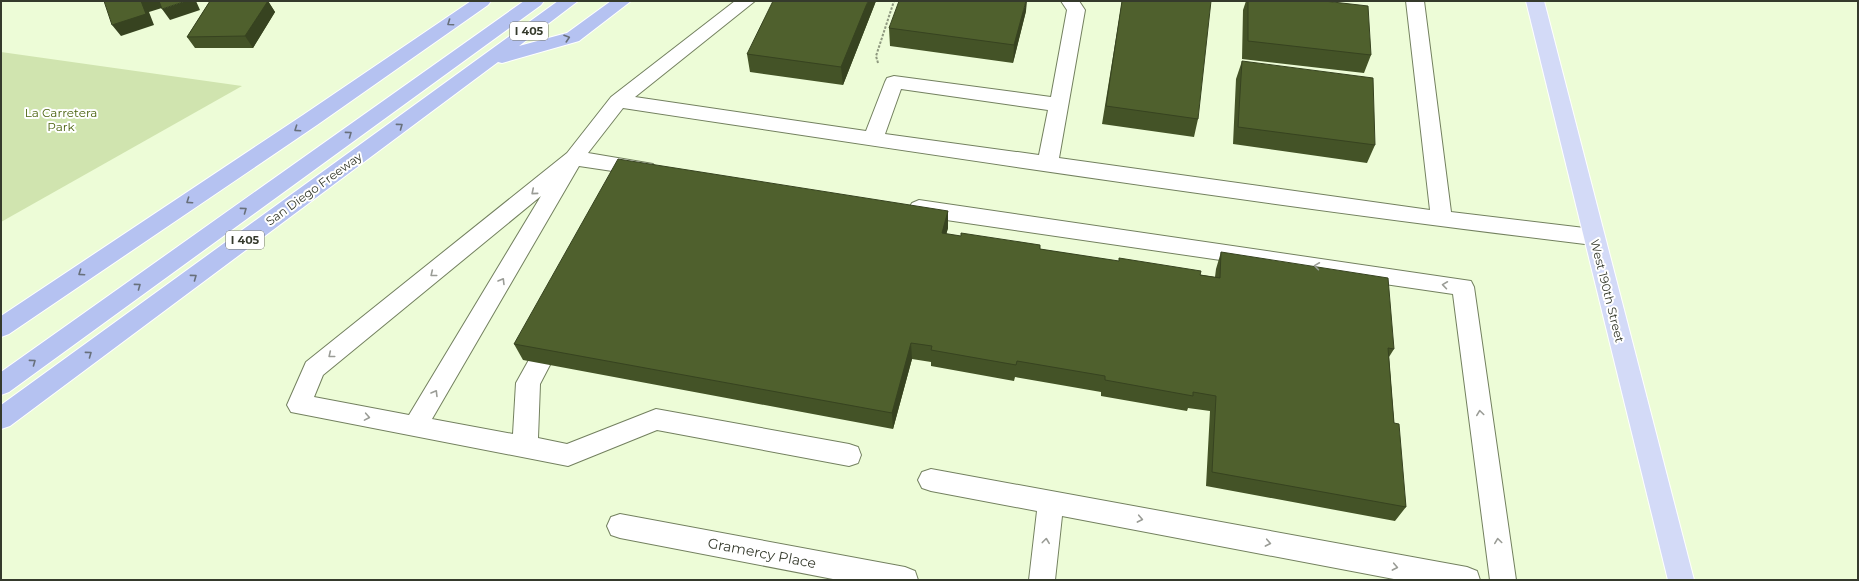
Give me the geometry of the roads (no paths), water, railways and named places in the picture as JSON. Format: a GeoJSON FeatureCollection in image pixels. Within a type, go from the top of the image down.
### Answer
{"type":"FeatureCollection","features":[{"type":"Feature","properties":{"kind":"highway"},"geometry":{"type":"LineString","coordinates":[[1,328],[310,120],[482,1]]}},
{"type":"Feature","properties":{"kind":"highway"},"geometry":{"type":"LineString","coordinates":[[1,385],[535,1]]}},
{"type":"Feature","properties":{"kind":"highway","name":"San Diego Freeway"},"geometry":{"type":"LineString","coordinates":[[1,418],[569,1]]}},
{"type":"Feature","properties":{"kind":"highway"},"geometry":{"type":"LineString","coordinates":[[490,60],[573,37],[622,1]]}},
{"type":"Feature","properties":{"kind":"main road","name":"West 190th Street"},"geometry":{"type":"LineString","coordinates":[[1534,1],[1681,580]]}},
{"type":"Feature","properties":{"kind":"street"},"geometry":{"type":"LineString","coordinates":[[416,426],[574,158],[618,101],[746,1]]}},
{"type":"Feature","properties":{"kind":"street"},"geometry":{"type":"LineString","coordinates":[[1048,162],[1076,10],[1070,1]]}},
{"type":"Feature","properties":{"kind":"street"},"geometry":{"type":"LineString","coordinates":[[1415,1],[1441,219]]}},
{"type":"Feature","properties":{"kind":"street"},"geometry":{"type":"LineString","coordinates":[[873,139],[894,82],[1059,105]]}},
{"type":"Feature","properties":{"kind":"street"},"geometry":{"type":"LineString","coordinates":[[618,101],[873,139],[1048,162],[1441,219],[1593,237]]}},
{"type":"Feature","properties":{"kind":"street"},"geometry":{"type":"LineString","coordinates":[[669,172],[574,158],[314,369],[299,405],[568,455],[656,419],[849,455]]}},
{"type":"Feature","properties":{"kind":"street"},"geometry":{"type":"LineString","coordinates":[[897,205],[1463,287],[1503,580]]}},
{"type":"Feature","properties":{"kind":"street"},"geometry":{"type":"LineString","coordinates":[[525,447],[528,383],[562,321]]}},
{"type":"Feature","properties":{"kind":"street"},"geometry":{"type":"LineString","coordinates":[[931,480],[1467,580]]}},
{"type":"Feature","properties":{"kind":"street"},"geometry":{"type":"LineString","coordinates":[[1042,580],[1051,502]]}},
{"type":"Feature","properties":{"kind":"street","name":"Gramercy Place"},"geometry":{"type":"LineString","coordinates":[[620,526],[905,580]]}},
{"type":"Feature","properties":{"kind":"park label","name":"La Carretera Park"},"geometry":{"type":"Point","coordinates":[61,120]}}]}
